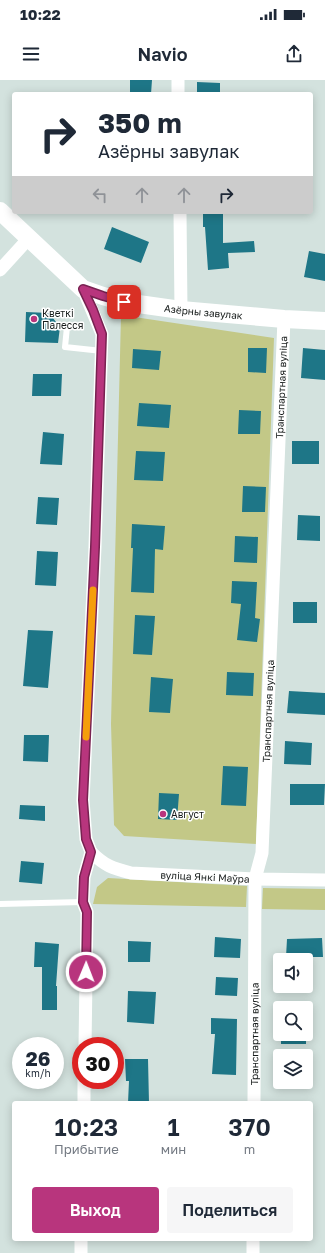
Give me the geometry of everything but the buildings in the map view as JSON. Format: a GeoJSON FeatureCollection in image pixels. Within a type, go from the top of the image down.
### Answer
{"type":"FeatureCollection","features":[{"type":"Feature","properties":{"kind":"street"},"geometry":{"type":"LineString","coordinates":[[178,80],[178,92]]}},
{"type":"Feature","properties":{"kind":"street"},"geometry":{"type":"LineString","coordinates":[[0,211],[83,289],[102,334],[95,555],[83,800],[86,839],[91,852],[84,877],[83,902],[87,912],[85,1037]]}},
{"type":"Feature","properties":{"kind":"street"},"geometry":{"type":"LineString","coordinates":[[180,214],[181,310]]}},
{"type":"Feature","properties":{"kind":"street"},"geometry":{"type":"LineString","coordinates":[[0,270],[29,238]]}},
{"type":"Feature","properties":{"kind":"street","name":"Азёрны завулак"},"geometry":{"type":"LineString","coordinates":[[83,289],[124,302],[181,310],[325,321]]}},
{"type":"Feature","properties":{"kind":"street","name":"Транспартная вуліца"},"geometry":{"type":"LineString","coordinates":[[254,1101],[255,879],[262,853],[284,319]]}},
{"type":"Feature","properties":{"kind":"street","name":"вуліца Янкі Маўра"},"geometry":{"type":"LineString","coordinates":[[91,852],[102,862],[113,868],[131,873],[255,879],[325,880]]}},
{"type":"Feature","properties":{"kind":"street"},"geometry":{"type":"LineString","coordinates":[[84,1089],[84,1101]]}},
{"type":"Feature","properties":{"kind":"street"},"geometry":{"type":"LineString","coordinates":[[81,1241],[81,1253]]}},
{"type":"Feature","properties":{"kind":"street"},"geometry":{"type":"LineString","coordinates":[[253,1241],[253,1253]]}},
{"type":"Feature","properties":{"kind":"lane"},"geometry":{"type":"LineString","coordinates":[[67,327],[65,347],[102,351]]}},
{"type":"Feature","properties":{"kind":"lane"},"geometry":{"type":"LineString","coordinates":[[0,904],[83,902]]}},
{"type":"Feature","properties":{"kind":"green space"},"geometry":{"type":"Polygon","coordinates":[[[121,315],[274,338],[256,844],[124,836],[114,825],[111,724],[121,315]]]}},
{"type":"Feature","properties":{"kind":"green space"},"geometry":{"type":"Polygon","coordinates":[[[108,878],[247,886],[246,907],[93,904],[97,887],[108,878]]]}},
{"type":"Feature","properties":{"kind":"green space"},"geometry":{"type":"Polygon","coordinates":[[[263,888],[325,889],[325,910],[262,909],[263,888]]]}},
{"type":"Feature","properties":{"kind":"slow traffic"},"geometry":{"type":"LineString","coordinates":[[86,737],[93,590]]}},
{"type":"Feature","properties":{"kind":"place","name":"Кветкі Палесся"},"geometry":{"type":"Point","coordinates":[34,319]}},
{"type":"Feature","properties":{"kind":"place","name":"Август"},"geometry":{"type":"Point","coordinates":[163,814]}},
{"type":"Feature","properties":{"kind":"route"},"geometry":{"type":"LineString","coordinates":[[86,972],[87,912],[83,902],[84,877],[91,852],[86,839],[83,800],[95,547],[102,334],[83,289],[124,302]]}}]}
